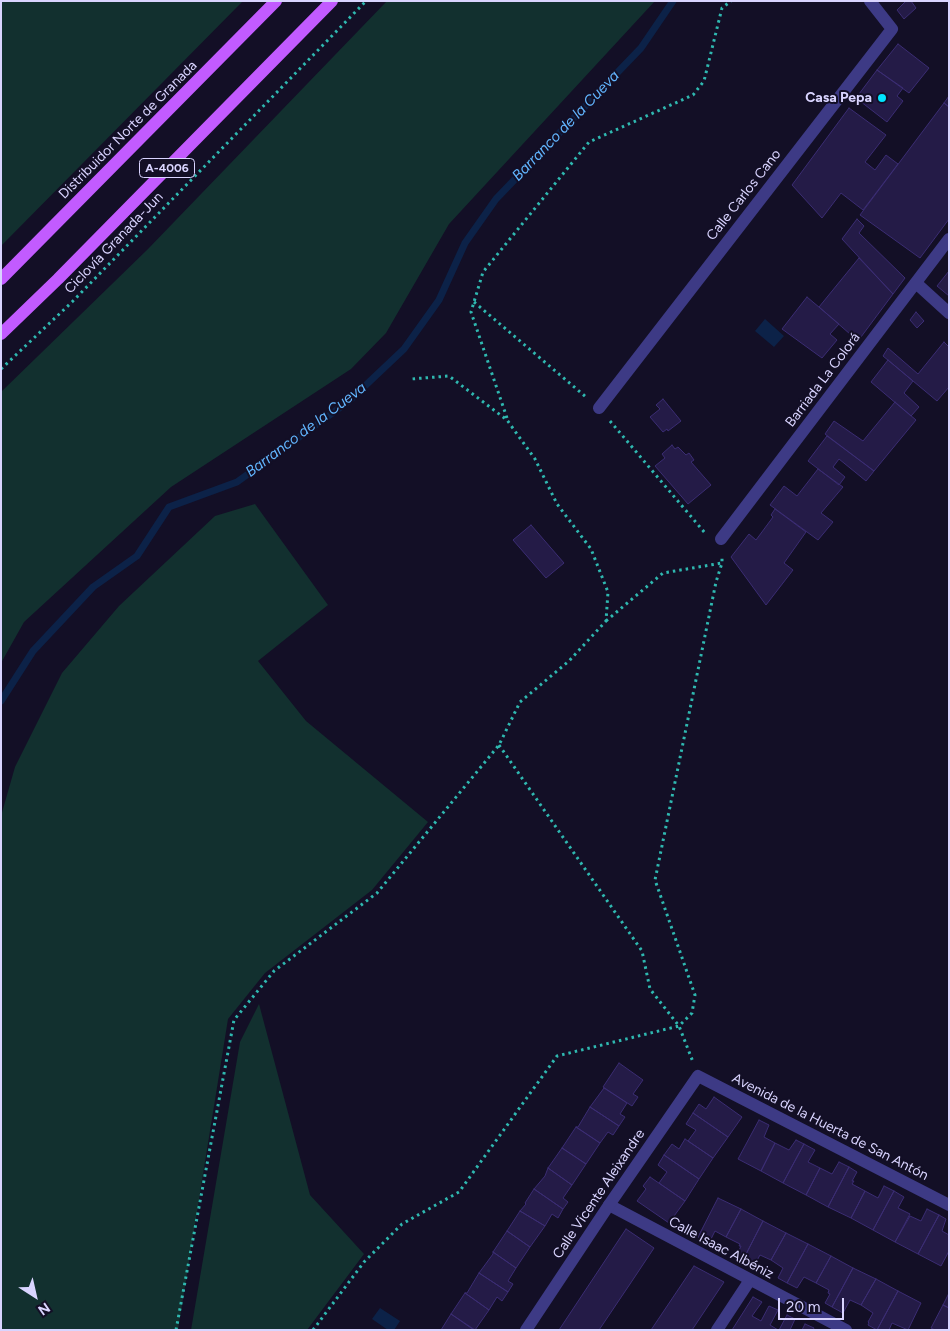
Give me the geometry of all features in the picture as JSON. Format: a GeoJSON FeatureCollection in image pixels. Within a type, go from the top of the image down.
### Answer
{"type":"FeatureCollection","features":[{"type":"Feature","properties":{"kind":"main road","name":"Distribuidor Norte de Granada"},"geometry":{"type":"LineString","coordinates":[[1,279],[276,1]]}},
{"type":"Feature","properties":{"kind":"main road","name":"A-4006"},"geometry":{"type":"LineString","coordinates":[[1,334],[58,279],[332,1]]}},
{"type":"Feature","properties":{"kind":"street","name":"Calle Carlos Cano"},"geometry":{"type":"LineString","coordinates":[[599,408],[892,29],[870,1]]}},
{"type":"Feature","properties":{"kind":"street","name":"Barriada La Colorá"},"geometry":{"type":"LineString","coordinates":[[722,538],[949,239]]}},
{"type":"Feature","properties":{"kind":"street"},"geometry":{"type":"LineString","coordinates":[[916,283],[949,313]]}},
{"type":"Feature","properties":{"kind":"street","name":"Calle Vicente Aleixandre"},"geometry":{"type":"LineString","coordinates":[[526,1330],[698,1076]]}},
{"type":"Feature","properties":{"kind":"street","name":"Avenida de la Huerta de San Antón"},"geometry":{"type":"LineString","coordinates":[[698,1076],[949,1205]]}},
{"type":"Feature","properties":{"kind":"street","name":"Calle Isaac Albéniz"},"geometry":{"type":"LineString","coordinates":[[609,1205],[846,1330]]}},
{"type":"Feature","properties":{"kind":"street"},"geometry":{"type":"LineString","coordinates":[[717,1330],[750,1280]]}},
{"type":"Feature","properties":{"kind":"path","name":"Ciclovía Granada-Jun"},"geometry":{"type":"LineString","coordinates":[[1,368],[72,302],[366,1]]}},
{"type":"Feature","properties":{"kind":"path"},"geometry":{"type":"LineString","coordinates":[[507,420],[471,312],[484,272],[589,142],[693,96],[704,81],[722,8],[731,1]]}},
{"type":"Feature","properties":{"kind":"path"},"geometry":{"type":"LineString","coordinates":[[411,379],[449,376],[507,420],[535,459],[557,504],[591,549],[608,592],[606,621]]}},
{"type":"Feature","properties":{"kind":"path"},"geometry":{"type":"LineString","coordinates":[[313,1330],[364,1262],[402,1224],[459,1192],[557,1056],[678,1026],[692,1014],[695,995],[655,880],[716,582],[722,563],[722,538]]}},
{"type":"Feature","properties":{"kind":"path"},"geometry":{"type":"LineString","coordinates":[[176,1330],[234,1020],[274,970],[377,893],[499,745],[520,702],[569,661],[606,621],[663,573],[722,563]]}},
{"type":"Feature","properties":{"kind":"path"},"geometry":{"type":"LineString","coordinates":[[499,745],[642,951],[650,989],[678,1026],[698,1076]]}},
{"type":"Feature","properties":{"kind":"green space"},"geometry":{"type":"Polygon","coordinates":[[[1,1],[243,1],[1,246],[1,1]]]}},
{"type":"Feature","properties":{"kind":"green space"},"geometry":{"type":"Polygon","coordinates":[[[387,1],[655,1],[449,224],[386,333],[351,369],[171,487],[24,622],[1,663],[1,392],[148,249],[387,1]]]}},
{"type":"Feature","properties":{"kind":"green space"},"geometry":{"type":"Polygon","coordinates":[[[255,504],[328,605],[258,661],[306,721],[428,822],[372,890],[265,973],[228,1019],[178,1330],[1,1330],[1,816],[15,767],[62,673],[119,606],[215,516],[255,504]]]}},
{"type":"Feature","properties":{"kind":"green space"},"geometry":{"type":"Polygon","coordinates":[[[259,1004],[310,1195],[364,1254],[307,1330],[191,1330],[240,1042],[259,1004]]]}},
{"type":"Feature","properties":{"kind":"water"},"geometry":{"type":"Polygon","coordinates":[[[765,319],[784,336],[774,347],[755,331],[765,319]]]}},
{"type":"Feature","properties":{"kind":"water"},"geometry":{"type":"Polygon","coordinates":[[[380,1308],[400,1321],[394,1330],[388,1330],[372,1319],[380,1308]]]}},
{"type":"Feature","properties":{"kind":"building"},"geometry":{"type":"Polygon","coordinates":[[[906,1],[911,1],[916,8],[904,19],[897,10],[906,1]]]}},
{"type":"Feature","properties":{"kind":"building"},"geometry":{"type":"Polygon","coordinates":[[[898,44],[929,68],[909,93],[877,70],[898,44]]]}},
{"type":"Feature","properties":{"kind":"building"},"geometry":{"type":"Polygon","coordinates":[[[877,70],[903,88],[897,96],[903,101],[887,122],[856,98],[877,70]]]}},
{"type":"Feature","properties":{"kind":"building"},"geometry":{"type":"Polygon","coordinates":[[[949,96],[949,107],[944,103],[949,96]]]}},
{"type":"Feature","properties":{"kind":"building"},"geometry":{"type":"Polygon","coordinates":[[[944,103],[949,107],[949,219],[920,258],[860,215],[944,103]]]}},
{"type":"Feature","properties":{"kind":"building"},"geometry":{"type":"Polygon","coordinates":[[[849,108],[886,135],[865,162],[875,170],[886,155],[898,164],[863,210],[841,193],[822,218],[792,185],[849,108]]]}},
{"type":"Feature","properties":{"kind":"building"},"geometry":{"type":"Polygon","coordinates":[[[857,219],[864,226],[859,233],[905,278],[893,294],[842,239],[857,219]]]}},
{"type":"Feature","properties":{"kind":"building"},"geometry":{"type":"Polygon","coordinates":[[[859,258],[893,294],[858,341],[819,307],[859,258]]]}},
{"type":"Feature","properties":{"kind":"building"},"geometry":{"type":"Polygon","coordinates":[[[949,271],[949,296],[937,286],[949,271]]]}},
{"type":"Feature","properties":{"kind":"building"},"geometry":{"type":"Polygon","coordinates":[[[807,297],[839,324],[830,334],[837,340],[822,358],[782,329],[807,297]]]}},
{"type":"Feature","properties":{"kind":"building"},"geometry":{"type":"Polygon","coordinates":[[[916,312],[924,321],[917,328],[910,320],[916,312]]]}},
{"type":"Feature","properties":{"kind":"building"},"geometry":{"type":"Polygon","coordinates":[[[944,342],[949,347],[949,387],[937,401],[883,356],[888,348],[918,374],[944,342]]]}},
{"type":"Feature","properties":{"kind":"building"},"geometry":{"type":"Polygon","coordinates":[[[888,360],[913,381],[904,393],[919,407],[911,416],[871,382],[888,360]]]}},
{"type":"Feature","properties":{"kind":"building"},"geometry":{"type":"Polygon","coordinates":[[[663,399],[681,421],[668,431],[667,429],[663,432],[650,417],[660,409],[656,405],[663,399]]]}},
{"type":"Feature","properties":{"kind":"building"},"geometry":{"type":"Polygon","coordinates":[[[895,402],[916,420],[874,471],[825,434],[834,421],[863,441],[895,402]]]}},
{"type":"Feature","properties":{"kind":"building"},"geometry":{"type":"Polygon","coordinates":[[[827,436],[874,471],[866,481],[839,459],[833,467],[845,477],[839,485],[808,461],[827,436]]]}},
{"type":"Feature","properties":{"kind":"building"},"geometry":{"type":"Polygon","coordinates":[[[672,445],[675,449],[678,447],[686,455],[689,453],[694,460],[691,462],[711,485],[688,504],[655,466],[665,458],[662,454],[672,445]]]}},
{"type":"Feature","properties":{"kind":"building"},"geometry":{"type":"Polygon","coordinates":[[[818,469],[843,487],[821,513],[833,522],[818,540],[770,505],[784,486],[797,496],[818,469]]]}},
{"type":"Feature","properties":{"kind":"building"},"geometry":{"type":"Polygon","coordinates":[[[775,509],[806,532],[784,563],[793,570],[766,605],[731,557],[749,534],[756,540],[773,517],[771,515],[775,509]]]}},
{"type":"Feature","properties":{"kind":"building"},"geometry":{"type":"Polygon","coordinates":[[[531,525],[564,563],[546,578],[513,540],[531,525]]]}},
{"type":"Feature","properties":{"kind":"building"},"geometry":{"type":"Polygon","coordinates":[[[619,1063],[643,1080],[633,1094],[638,1097],[632,1106],[603,1087],[619,1063]]]}},
{"type":"Feature","properties":{"kind":"building"},"geometry":{"type":"Polygon","coordinates":[[[604,1088],[627,1103],[620,1114],[625,1117],[619,1126],[590,1107],[604,1088]]]}},
{"type":"Feature","properties":{"kind":"building"},"geometry":{"type":"Polygon","coordinates":[[[714,1097],[742,1117],[728,1137],[693,1113],[699,1104],[706,1109],[714,1097]]]}},
{"type":"Feature","properties":{"kind":"building"},"geometry":{"type":"Polygon","coordinates":[[[590,1107],[619,1126],[613,1135],[608,1132],[600,1143],[576,1127],[578,1127],[590,1107]]]}},
{"type":"Feature","properties":{"kind":"building"},"geometry":{"type":"Polygon","coordinates":[[[693,1113],[728,1137],[713,1158],[688,1141],[696,1130],[686,1124],[693,1113]]]}},
{"type":"Feature","properties":{"kind":"building"},"geometry":{"type":"Polygon","coordinates":[[[759,1120],[769,1125],[764,1137],[775,1143],[761,1171],[738,1159],[759,1120]]]}},
{"type":"Feature","properties":{"kind":"building"},"geometry":{"type":"Polygon","coordinates":[[[576,1127],[600,1143],[586,1164],[562,1148],[576,1127]]]}},
{"type":"Feature","properties":{"kind":"building"},"geometry":{"type":"Polygon","coordinates":[[[685,1139],[713,1158],[699,1179],[664,1155],[672,1144],[679,1149],[685,1139]]]}},
{"type":"Feature","properties":{"kind":"building"},"geometry":{"type":"Polygon","coordinates":[[[796,1140],[804,1144],[783,1183],[761,1171],[775,1143],[789,1150],[796,1140]]]}},
{"type":"Feature","properties":{"kind":"building"},"geometry":{"type":"Polygon","coordinates":[[[804,1144],[815,1150],[808,1162],[820,1168],[806,1195],[783,1183],[804,1144]]]}},
{"type":"Feature","properties":{"kind":"building"},"geometry":{"type":"Polygon","coordinates":[[[562,1148],[586,1164],[572,1185],[548,1168],[562,1148]]]}},
{"type":"Feature","properties":{"kind":"building"},"geometry":{"type":"Polygon","coordinates":[[[664,1155],[699,1179],[685,1201],[659,1183],[667,1172],[658,1165],[664,1155]]]}},
{"type":"Feature","properties":{"kind":"building"},"geometry":{"type":"Polygon","coordinates":[[[839,1162],[849,1167],[828,1207],[806,1195],[820,1168],[832,1174],[839,1162]]]}},
{"type":"Feature","properties":{"kind":"building"},"geometry":{"type":"Polygon","coordinates":[[[849,1167],[857,1172],[852,1184],[865,1191],[851,1218],[828,1207],[849,1167]]]}},
{"type":"Feature","properties":{"kind":"building"},"geometry":{"type":"Polygon","coordinates":[[[548,1168],[572,1185],[563,1198],[568,1202],[563,1209],[534,1189],[545,1176],[548,1168]]]}},
{"type":"Feature","properties":{"kind":"building"},"geometry":{"type":"Polygon","coordinates":[[[650,1177],[685,1201],[669,1223],[637,1201],[646,1189],[643,1186],[650,1177]]]}},
{"type":"Feature","properties":{"kind":"building"},"geometry":{"type":"Polygon","coordinates":[[[884,1186],[894,1191],[873,1230],[851,1218],[865,1191],[878,1198],[884,1186]]]}},
{"type":"Feature","properties":{"kind":"building"},"geometry":{"type":"Polygon","coordinates":[[[534,1189],[563,1209],[558,1218],[552,1214],[545,1226],[520,1211],[534,1189]]]}},
{"type":"Feature","properties":{"kind":"building"},"geometry":{"type":"Polygon","coordinates":[[[894,1191],[904,1197],[898,1208],[910,1214],[895,1242],[873,1230],[894,1191]]]}},
{"type":"Feature","properties":{"kind":"building"},"geometry":{"type":"Polygon","coordinates":[[[718,1198],[741,1209],[726,1237],[715,1231],[709,1243],[698,1237],[718,1198]]]}},
{"type":"Feature","properties":{"kind":"building"},"geometry":{"type":"Polygon","coordinates":[[[741,1209],[763,1221],[743,1260],[736,1257],[741,1246],[739,1246],[740,1244],[726,1237],[741,1209]]]}},
{"type":"Feature","properties":{"kind":"building"},"geometry":{"type":"Polygon","coordinates":[[[927,1209],[939,1215],[918,1254],[895,1242],[910,1216],[921,1221],[927,1209]]]}},
{"type":"Feature","properties":{"kind":"building"},"geometry":{"type":"Polygon","coordinates":[[[520,1211],[545,1226],[530,1247],[507,1231],[520,1211]]]}},
{"type":"Feature","properties":{"kind":"building"},"geometry":{"type":"Polygon","coordinates":[[[939,1215],[946,1219],[942,1231],[949,1235],[949,1251],[941,1266],[918,1254],[939,1215]]]}},
{"type":"Feature","properties":{"kind":"building"},"geometry":{"type":"Polygon","coordinates":[[[763,1221],[786,1233],[771,1260],[760,1255],[754,1266],[743,1260],[763,1221]]]}},
{"type":"Feature","properties":{"kind":"building"},"geometry":{"type":"Polygon","coordinates":[[[626,1229],[654,1248],[599,1330],[559,1330],[626,1229]]]}},
{"type":"Feature","properties":{"kind":"building"},"geometry":{"type":"Polygon","coordinates":[[[507,1231],[530,1247],[516,1268],[493,1252],[507,1231]]]}},
{"type":"Feature","properties":{"kind":"building"},"geometry":{"type":"Polygon","coordinates":[[[786,1233],[808,1244],[787,1283],[778,1278],[783,1268],[771,1260],[786,1233]]]}},
{"type":"Feature","properties":{"kind":"building"},"geometry":{"type":"Polygon","coordinates":[[[808,1244],[831,1256],[816,1283],[804,1277],[797,1288],[787,1283],[808,1244]]]}},
{"type":"Feature","properties":{"kind":"building"},"geometry":{"type":"Polygon","coordinates":[[[493,1252],[516,1268],[508,1281],[513,1284],[508,1292],[479,1273],[493,1252]]]}},
{"type":"Feature","properties":{"kind":"building"},"geometry":{"type":"Polygon","coordinates":[[[831,1256],[853,1268],[832,1307],[825,1303],[830,1294],[828,1293],[829,1290],[816,1283],[831,1256]]]}},
{"type":"Feature","properties":{"kind":"building"},"geometry":{"type":"Polygon","coordinates":[[[694,1266],[724,1282],[692,1330],[651,1330],[694,1266]]]}},
{"type":"Feature","properties":{"kind":"building"},"geometry":{"type":"Polygon","coordinates":[[[853,1268],[876,1279],[861,1305],[850,1300],[843,1313],[832,1307],[853,1268]]]}},
{"type":"Feature","properties":{"kind":"building"},"geometry":{"type":"Polygon","coordinates":[[[479,1273],[508,1292],[502,1301],[497,1297],[489,1310],[465,1293],[467,1293],[479,1273]]]}},
{"type":"Feature","properties":{"kind":"building"},"geometry":{"type":"Polygon","coordinates":[[[876,1279],[898,1291],[877,1330],[868,1325],[873,1313],[861,1305],[876,1279]]]}},
{"type":"Feature","properties":{"kind":"building"},"geometry":{"type":"Polygon","coordinates":[[[898,1291],[921,1303],[908,1330],[892,1323],[889,1330],[877,1330],[898,1291]]]}},
{"type":"Feature","properties":{"kind":"building"},"geometry":{"type":"Polygon","coordinates":[[[465,1293],[489,1310],[475,1330],[451,1314],[465,1293]]]}},
{"type":"Feature","properties":{"kind":"building"},"geometry":{"type":"Polygon","coordinates":[[[949,1293],[949,1308],[943,1305],[949,1293]]]}},
{"type":"Feature","properties":{"kind":"building"},"geometry":{"type":"Polygon","coordinates":[[[753,1297],[762,1302],[752,1316],[761,1321],[769,1306],[778,1310],[770,1325],[778,1330],[732,1330],[753,1297]]]}},
{"type":"Feature","properties":{"kind":"building"},"geometry":{"type":"Polygon","coordinates":[[[943,1305],[949,1308],[949,1330],[935,1330],[931,1328],[943,1305]]]}},
{"type":"Feature","properties":{"kind":"building"},"geometry":{"type":"Polygon","coordinates":[[[451,1314],[471,1328],[474,1330],[441,1330],[451,1314]]]}},
{"type":"Feature","properties":{"kind":"building"},"geometry":{"type":"Polygon","coordinates":[[[787,1315],[795,1319],[790,1330],[779,1330],[787,1315]]]}},
{"type":"Feature","properties":{"kind":"building"},"geometry":{"type":"Polygon","coordinates":[[[805,1324],[814,1328],[813,1330],[802,1330],[805,1324]]]}},
{"type":"Feature","properties":{"kind":"waterway","name":"Barranco de la Cueva"},"geometry":{"type":"LineString","coordinates":[[1,701],[33,651],[93,587],[137,556],[169,507],[237,482],[349,401],[404,349],[439,300],[465,243],[496,199],[641,48],[673,1]]}},
{"type":"Feature","properties":{"kind":"place","name":"Casa Pepa"},"geometry":{"type":"Point","coordinates":[882,98]}}]}
